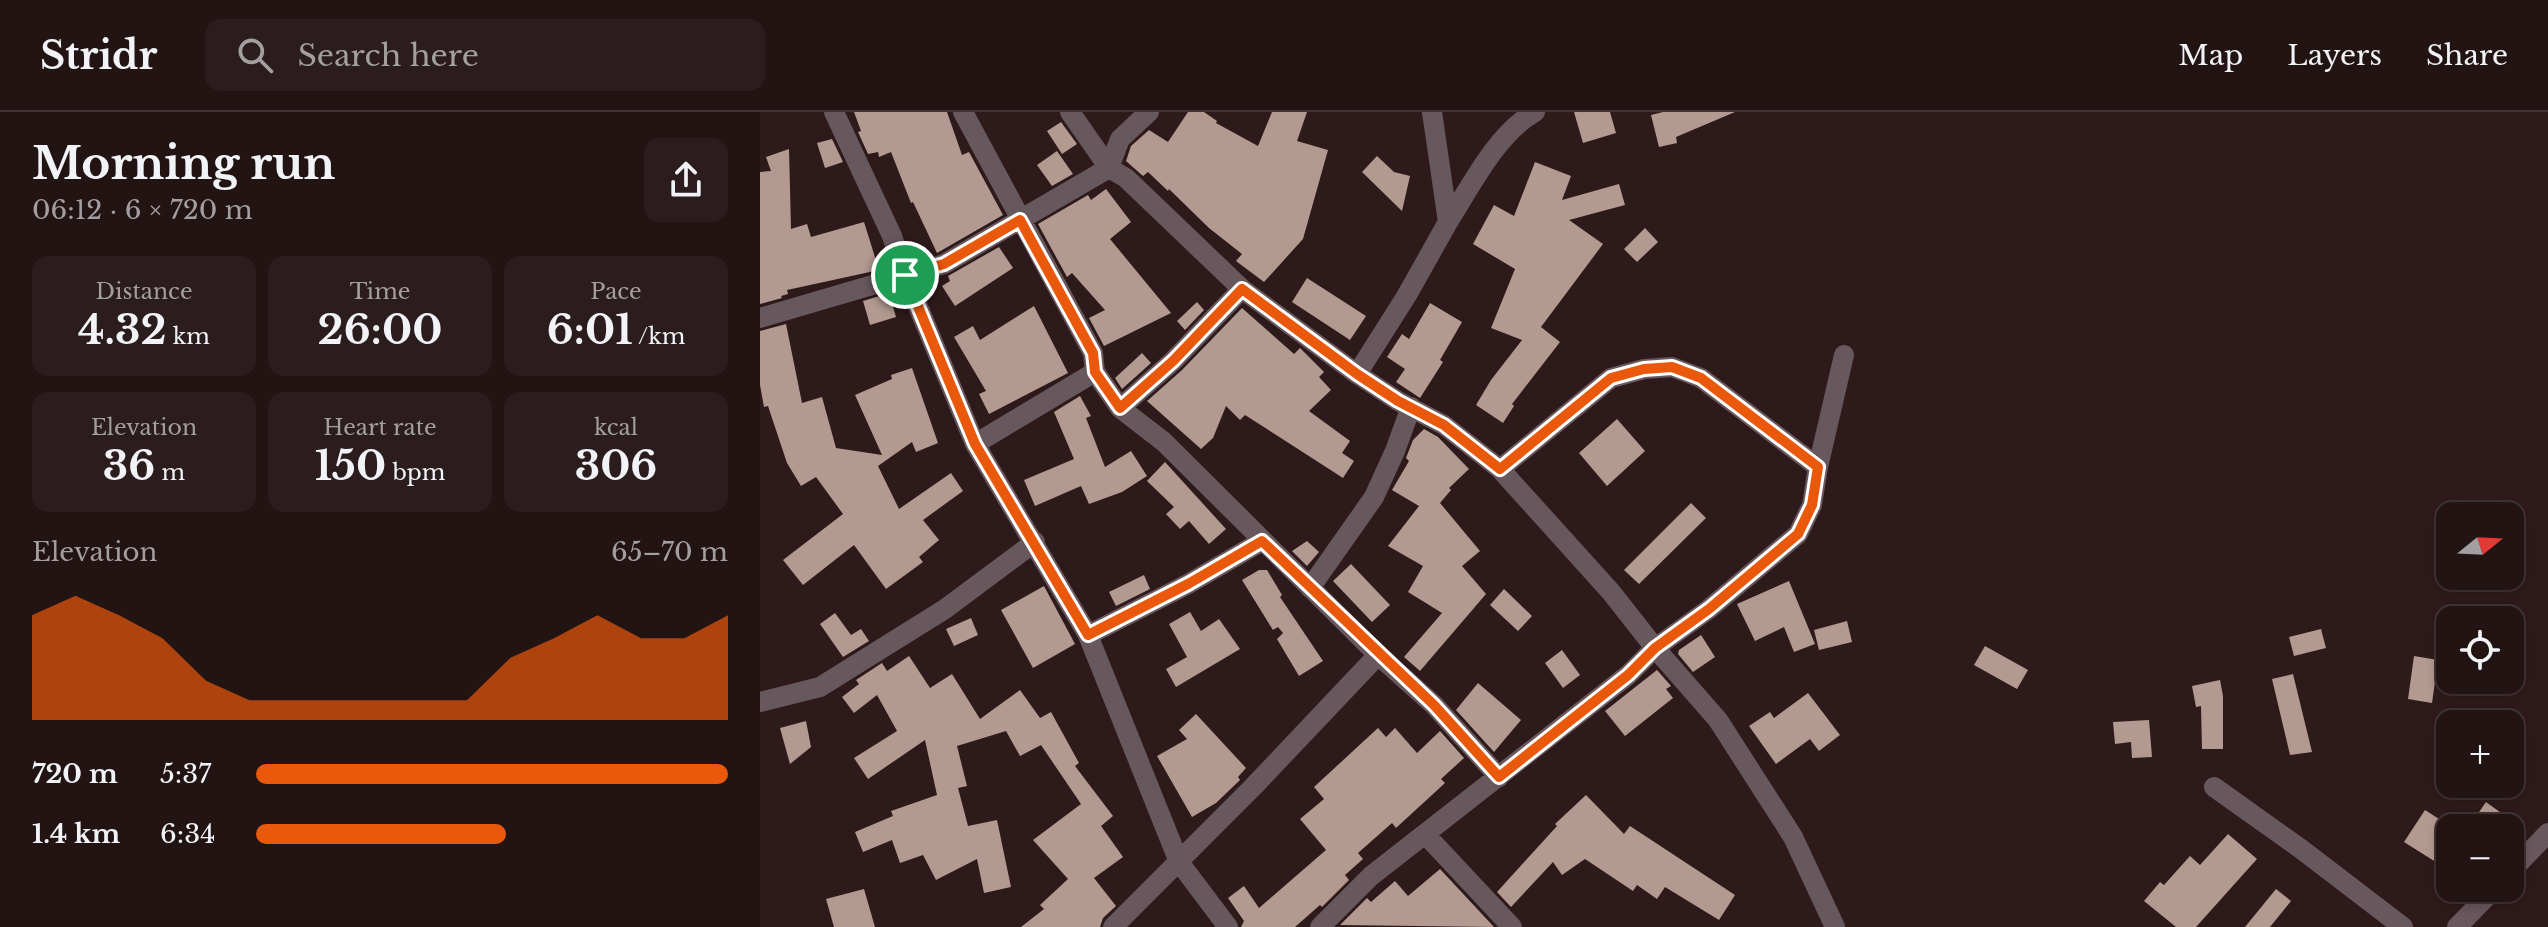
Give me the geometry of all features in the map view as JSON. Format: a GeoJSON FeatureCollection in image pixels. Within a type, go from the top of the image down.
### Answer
{"type":"FeatureCollection","features":[{"type":"Feature","properties":{"kind":"street"},"geometry":{"type":"LineString","coordinates":[[834,112],[892,236],[975,444],[1088,635],[1179,862],[1228,927]]}},
{"type":"Feature","properties":{"kind":"street"},"geometry":{"type":"LineString","coordinates":[[963,112],[1093,353],[1095,372],[1120,408],[1164,442],[1378,655],[1434,705],[1499,777]]}},
{"type":"Feature","properties":{"kind":"street"},"geometry":{"type":"LineString","coordinates":[[1070,112],[1109,168],[1126,178],[1242,289],[1357,374],[1444,425],[1500,469],[1611,592],[1718,720],[1793,837],[1835,927]]}},
{"type":"Feature","properties":{"kind":"street"},"geometry":{"type":"LineString","coordinates":[[760,318],[944,264],[1109,168],[1120,139],[1149,112]]}},
{"type":"Feature","properties":{"kind":"street"},"geometry":{"type":"LineString","coordinates":[[1432,112],[1448,222]]}},
{"type":"Feature","properties":{"kind":"street"},"geometry":{"type":"LineString","coordinates":[[1357,374],[1494,150],[1527,116],[1535,112]]}},
{"type":"Feature","properties":{"kind":"street"},"geometry":{"type":"LineString","coordinates":[[1120,408],[1173,361],[1242,289]]}},
{"type":"Feature","properties":{"kind":"street"},"geometry":{"type":"LineString","coordinates":[[1320,927],[1371,876],[1628,675],[1655,648],[1709,609],[1798,534],[1812,505],[1844,355]]}},
{"type":"Feature","properties":{"kind":"street"},"geometry":{"type":"LineString","coordinates":[[1500,469],[1611,378],[1644,369],[1672,367],[1701,378],[1818,467]]}},
{"type":"Feature","properties":{"kind":"street"},"geometry":{"type":"LineString","coordinates":[[975,444],[1095,372]]}},
{"type":"Feature","properties":{"kind":"street"},"geometry":{"type":"LineString","coordinates":[[1310,588],[1374,497],[1411,407]]}},
{"type":"Feature","properties":{"kind":"street"},"geometry":{"type":"LineString","coordinates":[[1088,635],[1188,584],[1262,541]]}},
{"type":"Feature","properties":{"kind":"street"},"geometry":{"type":"LineString","coordinates":[[760,702],[820,687],[945,609],[1035,542]]}},
{"type":"Feature","properties":{"kind":"street"},"geometry":{"type":"LineString","coordinates":[[1113,927],[1378,655]]}},
{"type":"Feature","properties":{"kind":"street"},"geometry":{"type":"LineString","coordinates":[[2214,787],[2403,927]]}},
{"type":"Feature","properties":{"kind":"street"},"geometry":{"type":"LineString","coordinates":[[2524,858],[2548,833]]}},
{"type":"Feature","properties":{"kind":"street"},"geometry":{"type":"LineString","coordinates":[[1425,834],[1512,927]]}},
{"type":"Feature","properties":{"kind":"street"},"geometry":{"type":"LineString","coordinates":[[2457,927],[2481,902]]}},
{"type":"Feature","properties":{"kind":"building"},"geometry":{"type":"Polygon","coordinates":[[[854,112],[947,112],[962,155],[969,152],[1003,215],[937,253],[911,203],[891,152],[879,157],[878,152],[868,154],[858,132],[861,131],[854,112]]]}},
{"type":"Feature","properties":{"kind":"building"},"geometry":{"type":"Polygon","coordinates":[[[1188,112],[1204,112],[1216,123],[1258,146],[1272,112],[1307,112],[1297,141],[1328,150],[1303,239],[1264,282],[1236,261],[1242,254],[1209,228],[1169,189],[1148,172],[1143,176],[1126,161],[1131,146],[1149,130],[1168,142],[1188,112]]]}},
{"type":"Feature","properties":{"kind":"building"},"geometry":{"type":"Polygon","coordinates":[[[1574,112],[1610,112],[1616,133],[1583,143],[1574,112]]]}},
{"type":"Feature","properties":{"kind":"building"},"geometry":{"type":"Polygon","coordinates":[[[1663,112],[1735,112],[1676,137],[1677,143],[1659,147],[1651,115],[1663,112]]]}},
{"type":"Feature","properties":{"kind":"building"},"geometry":{"type":"Polygon","coordinates":[[[1061,122],[1077,144],[1062,154],[1047,131],[1061,122]]]}},
{"type":"Feature","properties":{"kind":"building"},"geometry":{"type":"Polygon","coordinates":[[[832,139],[843,162],[825,168],[817,143],[832,139]]]}},
{"type":"Feature","properties":{"kind":"building"},"geometry":{"type":"Polygon","coordinates":[[[789,149],[791,229],[807,224],[811,237],[864,222],[879,270],[787,290],[788,294],[782,298],[760,304],[760,172],[771,171],[766,157],[789,149]]]}},
{"type":"Feature","properties":{"kind":"building"},"geometry":{"type":"Polygon","coordinates":[[[1057,151],[1073,174],[1052,186],[1037,165],[1057,151]]]}},
{"type":"Feature","properties":{"kind":"building"},"geometry":{"type":"Polygon","coordinates":[[[1377,156],[1394,172],[1410,176],[1402,211],[1362,172],[1377,156]]]}},
{"type":"Feature","properties":{"kind":"building"},"geometry":{"type":"Polygon","coordinates":[[[1535,162],[1571,176],[1562,200],[1619,184],[1625,205],[1569,220],[1603,244],[1541,327],[1560,342],[1512,404],[1514,406],[1503,423],[1476,405],[1522,340],[1491,328],[1515,269],[1473,244],[1494,205],[1514,216],[1535,162]]]}},
{"type":"Feature","properties":{"kind":"building"},"geometry":{"type":"Polygon","coordinates":[[[1106,189],[1131,222],[1110,239],[1171,313],[1104,346],[1089,318],[1105,310],[1072,273],[1067,277],[1038,224],[1088,195],[1091,200],[1106,189]]]}},
{"type":"Feature","properties":{"kind":"building"},"geometry":{"type":"Polygon","coordinates":[[[1645,228],[1658,242],[1637,262],[1624,249],[1645,228]]]}},
{"type":"Feature","properties":{"kind":"building"},"geometry":{"type":"Polygon","coordinates":[[[999,247],[1013,268],[955,306],[942,286],[950,281],[948,276],[999,247]]]}},
{"type":"Feature","properties":{"kind":"building"},"geometry":{"type":"Polygon","coordinates":[[[1307,278],[1366,316],[1350,340],[1292,302],[1307,278]]]}},
{"type":"Feature","properties":{"kind":"building"},"geometry":{"type":"Polygon","coordinates":[[[886,294],[890,296],[896,317],[870,325],[863,301],[886,294]]]}},
{"type":"Feature","properties":{"kind":"building"},"geometry":{"type":"Polygon","coordinates":[[[1197,302],[1204,310],[1185,330],[1177,321],[1197,302]]]}},
{"type":"Feature","properties":{"kind":"building"},"geometry":{"type":"Polygon","coordinates":[[[1430,303],[1462,322],[1440,360],[1443,362],[1420,398],[1396,382],[1405,369],[1387,357],[1402,334],[1409,339],[1430,303]]]}},
{"type":"Feature","properties":{"kind":"building"},"geometry":{"type":"Polygon","coordinates":[[[1034,306],[1068,373],[989,414],[979,394],[986,391],[954,337],[973,326],[980,340],[1034,306]]]}},
{"type":"Feature","properties":{"kind":"building"},"geometry":{"type":"Polygon","coordinates":[[[1242,308],[1294,354],[1300,348],[1324,372],[1319,377],[1331,390],[1309,411],[1350,441],[1342,453],[1354,461],[1343,478],[1245,415],[1240,420],[1226,406],[1213,438],[1201,449],[1147,401],[1242,308]]]}},
{"type":"Feature","properties":{"kind":"building"},"geometry":{"type":"Polygon","coordinates":[[[786,324],[802,403],[822,397],[836,448],[882,455],[855,395],[892,379],[891,375],[912,368],[938,443],[916,452],[912,442],[878,466],[899,509],[951,473],[963,491],[923,520],[939,540],[919,557],[923,562],[886,589],[854,545],[803,585],[783,560],[843,514],[816,477],[801,486],[787,463],[768,406],[764,407],[760,385],[760,331],[786,324]]]}},
{"type":"Feature","properties":{"kind":"building"},"geometry":{"type":"Polygon","coordinates":[[[1142,353],[1151,363],[1122,389],[1115,378],[1142,353]]]}},
{"type":"Feature","properties":{"kind":"building"},"geometry":{"type":"Polygon","coordinates":[[[1080,396],[1091,416],[1086,418],[1105,467],[1131,451],[1147,476],[1122,492],[1089,504],[1081,486],[1035,506],[1024,480],[1074,459],[1054,412],[1080,396]]]}},
{"type":"Feature","properties":{"kind":"building"},"geometry":{"type":"Polygon","coordinates":[[[1617,419],[1645,451],[1607,486],[1579,453],[1617,419]]]}},
{"type":"Feature","properties":{"kind":"building"},"geometry":{"type":"Polygon","coordinates":[[[1424,429],[1438,437],[1469,469],[1449,488],[1451,490],[1440,503],[1480,551],[1462,566],[1486,594],[1420,671],[1404,657],[1442,613],[1408,592],[1423,566],[1388,546],[1419,506],[1392,490],[1409,461],[1406,458],[1413,440],[1424,429]]]}},
{"type":"Feature","properties":{"kind":"building"},"geometry":{"type":"Polygon","coordinates":[[[1165,462],[1226,529],[1209,544],[1189,521],[1180,529],[1166,514],[1174,507],[1147,481],[1165,462]]]}},
{"type":"Feature","properties":{"kind":"building"},"geometry":{"type":"Polygon","coordinates":[[[1691,503],[1706,518],[1639,584],[1624,570],[1691,503]]]}},
{"type":"Feature","properties":{"kind":"building"},"geometry":{"type":"Polygon","coordinates":[[[1307,541],[1319,552],[1307,566],[1292,551],[1307,541]]]}},
{"type":"Feature","properties":{"kind":"building"},"geometry":{"type":"Polygon","coordinates":[[[1351,564],[1390,605],[1372,622],[1333,581],[1351,564]]]}},
{"type":"Feature","properties":{"kind":"building"},"geometry":{"type":"Polygon","coordinates":[[[1259,570],[1267,570],[1282,595],[1280,597],[1323,661],[1299,676],[1277,639],[1283,633],[1278,627],[1273,630],[1242,580],[1259,570]]]}},
{"type":"Feature","properties":{"kind":"building"},"geometry":{"type":"Polygon","coordinates":[[[1144,575],[1150,589],[1116,606],[1109,592],[1144,575]]]}},
{"type":"Feature","properties":{"kind":"building"},"geometry":{"type":"Polygon","coordinates":[[[1789,581],[1815,644],[1794,652],[1784,627],[1755,641],[1737,604],[1789,581]]]}},
{"type":"Feature","properties":{"kind":"building"},"geometry":{"type":"Polygon","coordinates":[[[1044,586],[1075,644],[1033,668],[1001,610],[1044,586]]]}},
{"type":"Feature","properties":{"kind":"building"},"geometry":{"type":"Polygon","coordinates":[[[1504,589],[1532,616],[1518,631],[1490,605],[1504,589]]]}},
{"type":"Feature","properties":{"kind":"building"},"geometry":{"type":"Polygon","coordinates":[[[1190,612],[1201,631],[1219,619],[1240,649],[1176,687],[1166,669],[1187,657],[1169,624],[1190,612]]]}},
{"type":"Feature","properties":{"kind":"building"},"geometry":{"type":"Polygon","coordinates":[[[835,613],[851,635],[861,629],[869,641],[843,657],[820,624],[835,613]]]}},
{"type":"Feature","properties":{"kind":"building"},"geometry":{"type":"Polygon","coordinates":[[[971,618],[978,635],[954,646],[946,629],[971,618]]]}},
{"type":"Feature","properties":{"kind":"building"},"geometry":{"type":"Polygon","coordinates":[[[1847,621],[1852,642],[1819,650],[1814,630],[1847,621]]]}},
{"type":"Feature","properties":{"kind":"building"},"geometry":{"type":"Polygon","coordinates":[[[2321,629],[2326,648],[2294,656],[2289,637],[2321,629]]]}},
{"type":"Feature","properties":{"kind":"building"},"geometry":{"type":"Polygon","coordinates":[[[1701,635],[1715,657],[1693,672],[1678,654],[1679,650],[1701,635]]]}},
{"type":"Feature","properties":{"kind":"building"},"geometry":{"type":"Polygon","coordinates":[[[1985,646],[2028,670],[2017,689],[1974,665],[1985,646]]]}},
{"type":"Feature","properties":{"kind":"building"},"geometry":{"type":"Polygon","coordinates":[[[1562,650],[1580,675],[1563,688],[1545,663],[1562,650]]]}},
{"type":"Feature","properties":{"kind":"building"},"geometry":{"type":"Polygon","coordinates":[[[909,656],[930,688],[952,674],[980,719],[1020,690],[1040,718],[1051,712],[1079,763],[1075,766],[1113,816],[1101,826],[1123,857],[1094,878],[1116,906],[1103,918],[1100,927],[1021,927],[1044,909],[1040,905],[1068,879],[1033,840],[1081,804],[1041,745],[1020,756],[1006,731],[957,746],[967,786],[958,788],[968,826],[997,820],[1011,887],[984,893],[977,859],[936,880],[923,855],[900,863],[892,840],[863,852],[855,832],[893,816],[891,811],[937,795],[925,740],[868,779],[854,758],[897,731],[877,695],[854,713],[842,697],[859,684],[856,680],[882,663],[887,671],[909,656]]]}},
{"type":"Feature","properties":{"kind":"building"},"geometry":{"type":"Polygon","coordinates":[[[2414,656],[2436,660],[2432,703],[2408,699],[2414,656]]]}},
{"type":"Feature","properties":{"kind":"building"},"geometry":{"type":"Polygon","coordinates":[[[1657,670],[1671,686],[1666,689],[1673,698],[1625,736],[1605,711],[1657,670]]]}},
{"type":"Feature","properties":{"kind":"building"},"geometry":{"type":"Polygon","coordinates":[[[2293,674],[2312,752],[2290,755],[2272,679],[2293,674]]]}},
{"type":"Feature","properties":{"kind":"building"},"geometry":{"type":"Polygon","coordinates":[[[2220,680],[2223,749],[2202,749],[2201,706],[2196,707],[2192,686],[2220,680]]]}},
{"type":"Feature","properties":{"kind":"building"},"geometry":{"type":"Polygon","coordinates":[[[1478,683],[1521,720],[1494,752],[1456,710],[1478,683]]]}},
{"type":"Feature","properties":{"kind":"building"},"geometry":{"type":"Polygon","coordinates":[[[1808,693],[1840,735],[1819,751],[1810,739],[1776,764],[1749,726],[1770,712],[1774,718],[1808,693]]]}},
{"type":"Feature","properties":{"kind":"building"},"geometry":{"type":"Polygon","coordinates":[[[1196,714],[1246,768],[1238,777],[1240,780],[1216,803],[1192,817],[1157,756],[1187,739],[1179,730],[1196,714]]]}},
{"type":"Feature","properties":{"kind":"building"},"geometry":{"type":"Polygon","coordinates":[[[2149,720],[2152,757],[2132,758],[2131,742],[2115,744],[2113,722],[2149,720]]]}},
{"type":"Feature","properties":{"kind":"building"},"geometry":{"type":"Polygon","coordinates":[[[806,721],[811,747],[790,764],[780,728],[806,721]]]}},
{"type":"Feature","properties":{"kind":"building"},"geometry":{"type":"Polygon","coordinates":[[[1378,728],[1386,737],[1395,728],[1417,753],[1440,731],[1464,758],[1441,779],[1445,783],[1396,828],[1392,823],[1358,853],[1363,859],[1345,875],[1349,880],[1322,907],[1320,905],[1295,927],[1241,927],[1244,921],[1228,898],[1244,886],[1259,908],[1326,850],[1300,819],[1324,799],[1314,787],[1378,728]]]}},
{"type":"Feature","properties":{"kind":"building"},"geometry":{"type":"Polygon","coordinates":[[[1586,795],[1624,834],[1630,826],[1735,895],[1719,920],[1665,887],[1657,899],[1637,885],[1633,891],[1585,859],[1562,875],[1553,862],[1511,907],[1497,892],[1557,826],[1555,824],[1586,795]]]}},
{"type":"Feature","properties":{"kind":"building"},"geometry":{"type":"Polygon","coordinates":[[[2486,802],[2503,814],[2478,814],[2486,802]]]}},
{"type":"Feature","properties":{"kind":"building"},"geometry":{"type":"Polygon","coordinates":[[[2425,810],[2436,817],[2436,862],[2404,842],[2425,810]]]}},
{"type":"Feature","properties":{"kind":"building"},"geometry":{"type":"Polygon","coordinates":[[[2228,834],[2257,859],[2196,927],[2176,927],[2144,901],[2160,882],[2164,885],[2190,856],[2200,865],[2228,834]]]}},
{"type":"Feature","properties":{"kind":"building"},"geometry":{"type":"Polygon","coordinates":[[[1440,869],[1494,927],[1340,925],[1367,898],[1371,902],[1395,881],[1408,896],[1440,869]]]}},
{"type":"Feature","properties":{"kind":"building"},"geometry":{"type":"Polygon","coordinates":[[[864,889],[875,927],[834,927],[826,899],[864,889]]]}},
{"type":"Feature","properties":{"kind":"building"},"geometry":{"type":"Polygon","coordinates":[[[2276,889],[2291,901],[2270,927],[2245,927],[2276,889]]]}},
{"type":"Feature","properties":{"kind":"route"},"geometry":{"type":"LineString","coordinates":[[1020,220],[1093,353],[1095,372],[1120,408],[1173,361],[1242,289],[1357,374],[1398,401],[1444,425],[1500,469],[1611,378],[1644,369],[1672,367],[1701,378],[1818,467],[1812,505],[1798,534],[1499,777],[1434,705],[1378,655],[1262,541],[1188,584],[1088,635],[975,444],[905,275],[944,264],[1020,220]]}}]}
